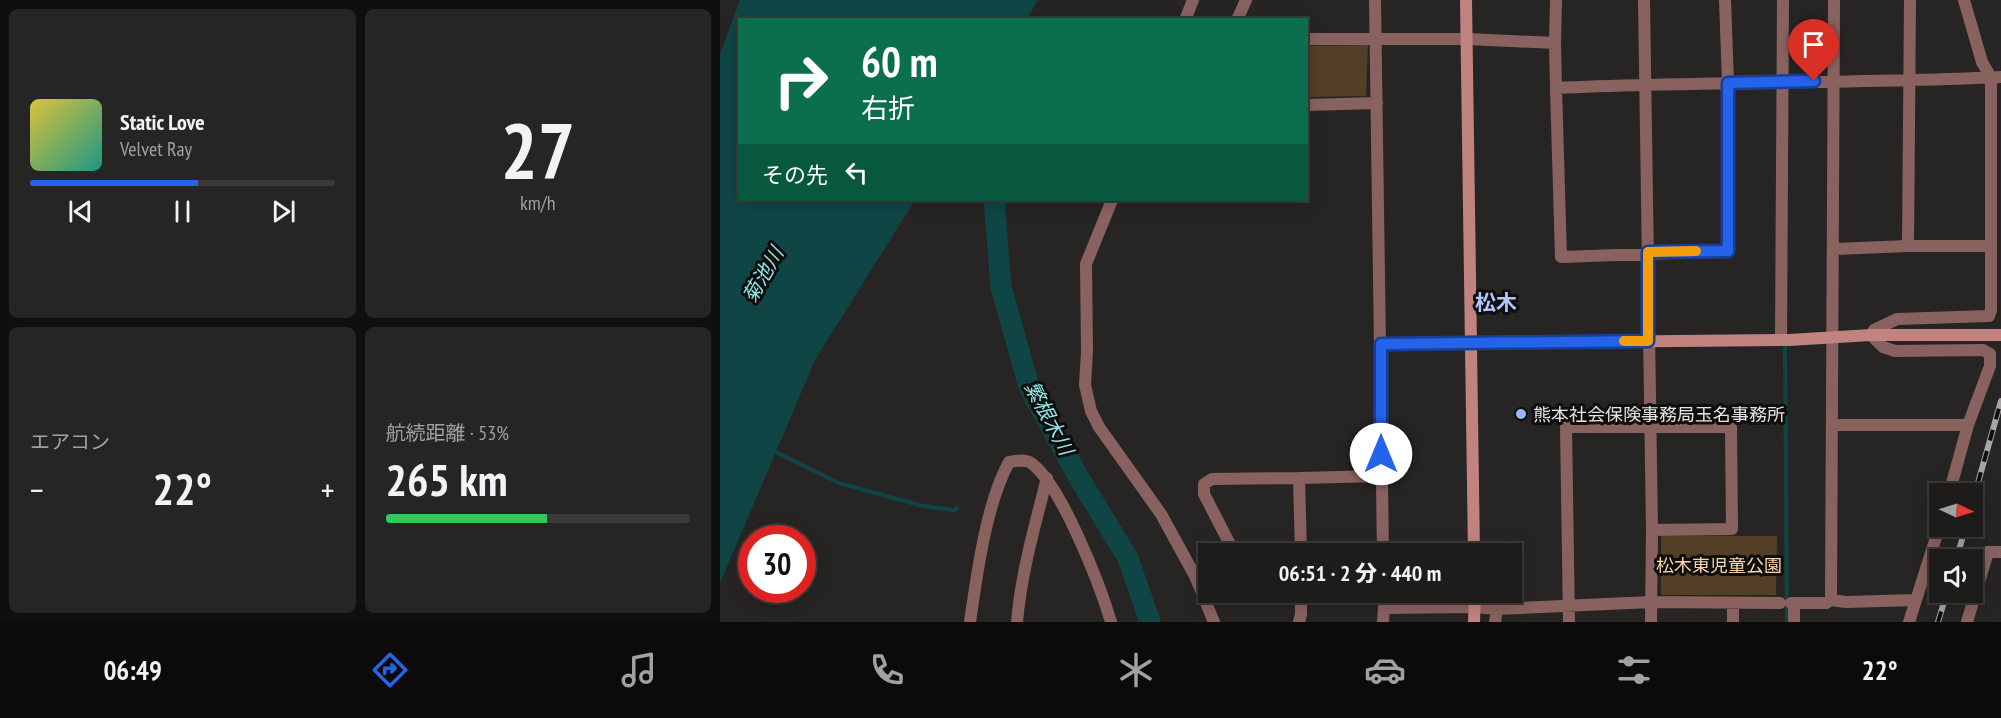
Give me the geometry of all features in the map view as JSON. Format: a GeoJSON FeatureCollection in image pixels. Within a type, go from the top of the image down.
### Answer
{"type":"FeatureCollection","features":[{"type":"Feature","properties":{"kind":"street"},"geometry":{"type":"LineString","coordinates":[[1186,18],[1193,0]]}},
{"type":"Feature","properties":{"kind":"street"},"geometry":{"type":"LineString","coordinates":[[1238,18],[1246,0]]}},
{"type":"Feature","properties":{"kind":"street"},"geometry":{"type":"LineString","coordinates":[[1374,0],[1383,543]]}},
{"type":"Feature","properties":{"kind":"street"},"geometry":{"type":"LineString","coordinates":[[1466,0],[1474,543]]}},
{"type":"Feature","properties":{"kind":"street"},"geometry":{"type":"LineString","coordinates":[[1556,0],[1555,43],[1561,256],[1728,251],[1728,83],[1725,0]]}},
{"type":"Feature","properties":{"kind":"street"},"geometry":{"type":"LineString","coordinates":[[1644,0],[1652,530],[1651,622]]}},
{"type":"Feature","properties":{"kind":"street"},"geometry":{"type":"LineString","coordinates":[[1783,0],[1788,81],[1784,340]]}},
{"type":"Feature","properties":{"kind":"street"},"geometry":{"type":"LineString","coordinates":[[1831,600],[1834,0]]}},
{"type":"Feature","properties":{"kind":"street"},"geometry":{"type":"LineString","coordinates":[[1908,246],[1910,0]]}},
{"type":"Feature","properties":{"kind":"street"},"geometry":{"type":"LineString","coordinates":[[1871,335],[1874,330],[1897,319],[1989,316],[1991,310],[1990,246],[1996,78],[1982,62],[1964,0]]}},
{"type":"Feature","properties":{"kind":"street"},"geometry":{"type":"LineString","coordinates":[[1308,39],[1467,39],[1555,43]]}},
{"type":"Feature","properties":{"kind":"street"},"geometry":{"type":"LineString","coordinates":[[1556,88],[1646,84],[1996,78]]}},
{"type":"Feature","properties":{"kind":"street"},"geometry":{"type":"LineString","coordinates":[[1308,105],[1377,103]]}},
{"type":"Feature","properties":{"kind":"street"},"geometry":{"type":"LineString","coordinates":[[1112,201],[1086,264],[1088,351],[1085,385],[1091,411],[1161,514],[1195,576],[1214,622]]}},
{"type":"Feature","properties":{"kind":"street"},"geometry":{"type":"LineString","coordinates":[[1834,249],[1990,246]]}},
{"type":"Feature","properties":{"kind":"street"},"geometry":{"type":"LineString","coordinates":[[1381,344],[1784,340],[1871,335],[2001,335]]}},
{"type":"Feature","properties":{"kind":"street"},"geometry":{"type":"LineString","coordinates":[[1871,335],[1883,347],[1895,351],[1983,350],[1990,354],[1990,366],[1968,424],[1952,483]]}},
{"type":"Feature","properties":{"kind":"street"},"geometry":{"type":"LineString","coordinates":[[1832,425],[1968,424]]}},
{"type":"Feature","properties":{"kind":"street"},"geometry":{"type":"LineString","coordinates":[[1569,622],[1566,427],[1731,427],[1732,529],[1652,530]]}},
{"type":"Feature","properties":{"kind":"street"},"geometry":{"type":"LineString","coordinates":[[970,622],[978,571],[994,498],[1002,474],[1009,462],[1029,462],[1047,478],[1075,530],[1112,622]]}},
{"type":"Feature","properties":{"kind":"street"},"geometry":{"type":"LineString","coordinates":[[1229,543],[1204,494],[1204,484],[1212,479],[1381,476]]}},
{"type":"Feature","properties":{"kind":"street"},"geometry":{"type":"LineString","coordinates":[[1017,622],[1018,604],[1047,478]]}},
{"type":"Feature","properties":{"kind":"street"},"geometry":{"type":"LineString","coordinates":[[1299,478],[1301,543]]}},
{"type":"Feature","properties":{"kind":"street"},"geometry":{"type":"LineString","coordinates":[[1909,622],[1936,537]]}},
{"type":"Feature","properties":{"kind":"street"},"geometry":{"type":"LineString","coordinates":[[1967,622],[1988,552],[2001,552]]}},
{"type":"Feature","properties":{"kind":"street"},"geometry":{"type":"LineString","coordinates":[[1384,608],[1475,607],[1497,609],[1651,602],[1826,603],[1831,600],[1846,602],[1916,600]]}},
{"type":"Feature","properties":{"kind":"street"},"geometry":{"type":"LineString","coordinates":[[1299,622],[1301,603]]}},
{"type":"Feature","properties":{"kind":"street"},"geometry":{"type":"LineString","coordinates":[[1383,622],[1384,603]]}},
{"type":"Feature","properties":{"kind":"street"},"geometry":{"type":"LineString","coordinates":[[1474,622],[1475,603]]}},
{"type":"Feature","properties":{"kind":"street"},"geometry":{"type":"LineString","coordinates":[[1733,603],[1733,622]]}},
{"type":"Feature","properties":{"kind":"street"},"geometry":{"type":"LineString","coordinates":[[1789,603],[1794,622]]}},
{"type":"Feature","properties":{"kind":"street"},"geometry":{"type":"LineString","coordinates":[[1495,622],[1497,609]]}},
{"type":"Feature","properties":{"kind":"green space"},"geometry":{"type":"Polygon","coordinates":[[[1368,45],[1366,96],[1308,97],[1308,46],[1368,45]]]}},
{"type":"Feature","properties":{"kind":"green space","name":"松木東児童公園"},"geometry":{"type":"Polygon","coordinates":[[[1661,536],[1777,536],[1776,595],[1661,595],[1661,536]]]}},
{"type":"Feature","properties":{"kind":"water","name":"菊池川"},"geometry":{"type":"Polygon","coordinates":[[[740,0],[1038,0],[1028,18],[738,18],[738,201],[914,201],[815,360],[745,525],[738,525],[738,541],[720,583],[720,54],[740,0]]]}},
{"type":"Feature","properties":{"kind":"waterway","name":"繁根木川"},"geometry":{"type":"LineString","coordinates":[[994,201],[1001,287],[1029,387],[1079,478],[1128,558],[1150,622]]}},
{"type":"Feature","properties":{"kind":"waterway"},"geometry":{"type":"LineString","coordinates":[[1785,344],[1787,622]]}},
{"type":"Feature","properties":{"kind":"waterway"},"geometry":{"type":"LineString","coordinates":[[774,451],[839,483],[923,506],[954,510],[957,508]]}},
{"type":"Feature","properties":{"kind":"railway"},"geometry":{"type":"LineString","coordinates":[[1978,483],[2001,401]]}},
{"type":"Feature","properties":{"kind":"railway"},"geometry":{"type":"LineString","coordinates":[[1959,549],[1963,537]]}},
{"type":"Feature","properties":{"kind":"railway"},"geometry":{"type":"LineString","coordinates":[[1938,622],[1944,603]]}},
{"type":"Feature","properties":{"kind":"slow traffic"},"geometry":{"type":"LineString","coordinates":[[1624,341],[1648,341],[1648,252],[1696,251]]}},
{"type":"Feature","properties":{"kind":"place","name":"熊本社会保険事務局玉名事務所"},"geometry":{"type":"Point","coordinates":[1521,414]}},
{"type":"Feature","properties":{"kind":"district","name":"松木"},"geometry":{"type":"Point","coordinates":[1496,302]}},
{"type":"Feature","properties":{"kind":"route"},"geometry":{"type":"LineString","coordinates":[[1381,454],[1381,344],[1648,341],[1648,252],[1728,251],[1728,83],[1814,81]]}}]}
